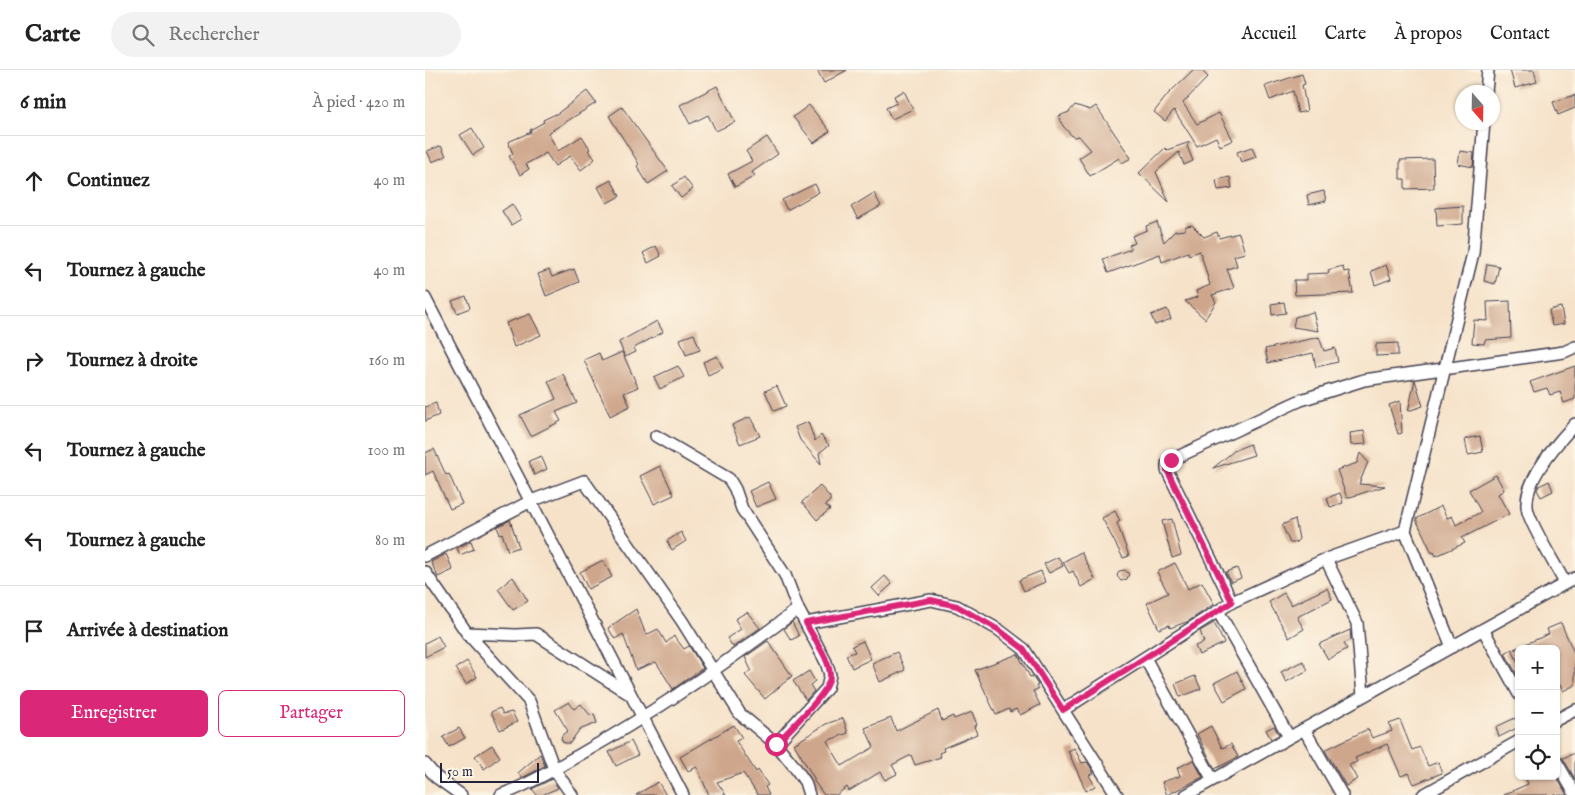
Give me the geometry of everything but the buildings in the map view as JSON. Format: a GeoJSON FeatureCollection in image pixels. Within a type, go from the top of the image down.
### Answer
{"type":"FeatureCollection","features":[{"type":"Feature","properties":{"kind":"street"},"geometry":{"type":"LineString","coordinates":[[1487,85],[1488,70]]}},
{"type":"Feature","properties":{"kind":"street"},"geometry":{"type":"LineString","coordinates":[[1452,646],[1405,531],[1473,253],[1483,130]]}},
{"type":"Feature","properties":{"kind":"street"},"geometry":{"type":"LineString","coordinates":[[426,302],[683,795]]}},
{"type":"Feature","properties":{"kind":"street"},"geometry":{"type":"LineString","coordinates":[[1232,602],[1167,470],[1167,464],[1171,460],[1301,400],[1364,380],[1564,352],[1575,347]]}},
{"type":"Feature","properties":{"kind":"street"},"geometry":{"type":"LineString","coordinates":[[1186,795],[1570,580],[1528,512],[1527,496],[1529,483],[1575,424]]}},
{"type":"Feature","properties":{"kind":"street"},"geometry":{"type":"LineString","coordinates":[[656,436],[729,479],[735,489],[742,509],[785,576],[799,609],[826,662],[830,675],[827,688],[776,744]]}},
{"type":"Feature","properties":{"kind":"street"},"geometry":{"type":"LineString","coordinates":[[425,556],[531,501],[584,481],[682,620],[740,714],[776,744],[805,782],[809,795]]}},
{"type":"Feature","properties":{"kind":"street"},"geometry":{"type":"LineString","coordinates":[[1063,710],[1232,602],[1326,559],[1405,531]]}},
{"type":"Feature","properties":{"kind":"street"},"geometry":{"type":"LineString","coordinates":[[1326,559],[1357,623],[1363,696]]}},
{"type":"Feature","properties":{"kind":"street"},"geometry":{"type":"LineString","coordinates":[[425,572],[467,634],[529,702],[554,769],[572,795]]}},
{"type":"Feature","properties":{"kind":"street"},"geometry":{"type":"LineString","coordinates":[[806,623],[931,600],[957,606],[999,630],[1024,649],[1117,795]]}},
{"type":"Feature","properties":{"kind":"street"},"geometry":{"type":"LineString","coordinates":[[501,795],[554,769],[643,718],[713,672],[799,609]]}},
{"type":"Feature","properties":{"kind":"street"},"geometry":{"type":"LineString","coordinates":[[1218,612],[1289,737]]}},
{"type":"Feature","properties":{"kind":"street"},"geometry":{"type":"LineString","coordinates":[[1483,629],[1517,690]]}},
{"type":"Feature","properties":{"kind":"street"},"geometry":{"type":"LineString","coordinates":[[467,634],[516,636],[537,634],[630,694]]}},
{"type":"Feature","properties":{"kind":"street"},"geometry":{"type":"LineString","coordinates":[[1145,658],[1213,780]]}},
{"type":"Feature","properties":{"kind":"street"},"geometry":{"type":"LineString","coordinates":[[1560,718],[1575,710]]}},
{"type":"Feature","properties":{"kind":"street"},"geometry":{"type":"LineString","coordinates":[[1304,729],[1342,795]]}},
{"type":"Feature","properties":{"kind":"street"},"geometry":{"type":"LineString","coordinates":[[1423,795],[1515,743]]}},
{"type":"Feature","properties":{"kind":"street"},"geometry":{"type":"LineString","coordinates":[[425,764],[436,777],[461,795]]}},
{"type":"Feature","properties":{"kind":"street"},"geometry":{"type":"LineString","coordinates":[[1560,767],[1575,794]]}},
{"type":"Feature","properties":{"kind":"route"},"geometry":{"type":"LineString","coordinates":[[776,744],[827,688],[830,675],[826,662],[806,623],[931,600],[957,606],[999,630],[1024,649],[1063,710],[1232,602],[1167,470],[1167,464],[1171,460]]}}]}
